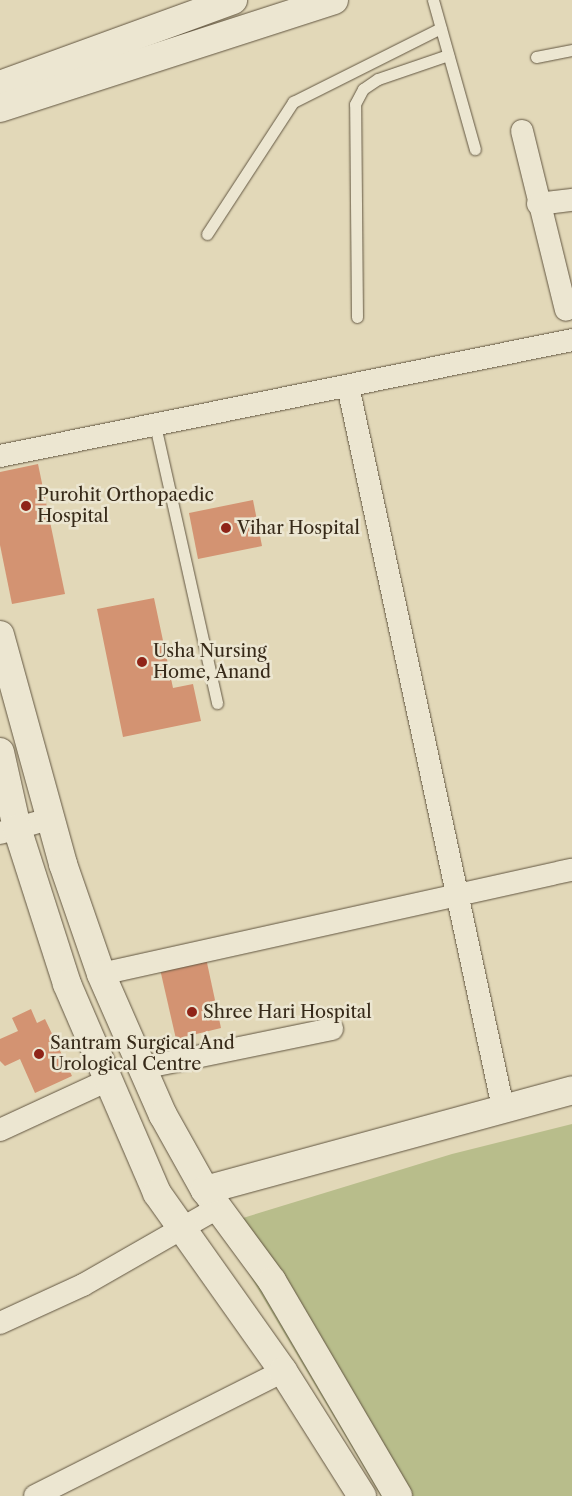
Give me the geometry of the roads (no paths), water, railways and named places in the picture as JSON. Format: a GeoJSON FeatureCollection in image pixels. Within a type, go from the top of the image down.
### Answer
{"type":"FeatureCollection","features":[{"type":"Feature","properties":{"kind":"street"},"geometry":{"type":"LineString","coordinates":[[0,85],[233,0]]}},
{"type":"Feature","properties":{"kind":"street"},"geometry":{"type":"LineString","coordinates":[[0,108],[334,0]]}},
{"type":"Feature","properties":{"kind":"street"},"geometry":{"type":"LineString","coordinates":[[522,131],[538,204],[566,310]]}},
{"type":"Feature","properties":{"kind":"street"},"geometry":{"type":"LineString","coordinates":[[538,204],[572,200]]}},
{"type":"Feature","properties":{"kind":"street"},"geometry":{"type":"LineString","coordinates":[[0,456],[572,340]]}},
{"type":"Feature","properties":{"kind":"street"},"geometry":{"type":"LineString","coordinates":[[348,386],[503,1108]]}},
{"type":"Feature","properties":{"kind":"street"},"geometry":{"type":"LineString","coordinates":[[0,635],[49,819],[101,974],[142,1068],[212,1198],[272,1281],[398,1496]]}},
{"type":"Feature","properties":{"kind":"street"},"geometry":{"type":"LineString","coordinates":[[0,752],[9,831],[106,1080],[157,1193],[178,1228],[283,1371],[362,1496]]}},
{"type":"Feature","properties":{"kind":"street"},"geometry":{"type":"LineString","coordinates":[[9,831],[49,819]]}},
{"type":"Feature","properties":{"kind":"street"},"geometry":{"type":"LineString","coordinates":[[101,974],[572,870]]}},
{"type":"Feature","properties":{"kind":"street"},"geometry":{"type":"LineString","coordinates":[[142,1068],[332,1029]]}},
{"type":"Feature","properties":{"kind":"street"},"geometry":{"type":"LineString","coordinates":[[0,1130],[106,1080]]}},
{"type":"Feature","properties":{"kind":"street"},"geometry":{"type":"LineString","coordinates":[[0,1323],[83,1285],[178,1228],[212,1198],[503,1108],[572,1090]]}},
{"type":"Feature","properties":{"kind":"street"},"geometry":{"type":"LineString","coordinates":[[35,1496],[283,1371]]}},
{"type":"Feature","properties":{"kind":"lane"},"geometry":{"type":"LineString","coordinates":[[433,0],[475,149]]}},
{"type":"Feature","properties":{"kind":"lane"},"geometry":{"type":"LineString","coordinates":[[208,234],[292,102],[441,28]]}},
{"type":"Feature","properties":{"kind":"lane"},"geometry":{"type":"LineString","coordinates":[[536,57],[572,50]]}},
{"type":"Feature","properties":{"kind":"lane"},"geometry":{"type":"LineString","coordinates":[[358,317],[355,104],[363,89],[378,79],[448,55]]}},
{"type":"Feature","properties":{"kind":"lane"},"geometry":{"type":"LineString","coordinates":[[154,425],[217,703]]}},
{"type":"Feature","properties":{"kind":"place","name":"Purohit Orthopaedic Hospital"},"geometry":{"type":"Point","coordinates":[26,506]}},
{"type":"Feature","properties":{"kind":"place","name":"Vihar Hospital"},"geometry":{"type":"Point","coordinates":[226,528]}},
{"type":"Feature","properties":{"kind":"place","name":"Usha Nursing Home, Anand"},"geometry":{"type":"Point","coordinates":[142,662]}},
{"type":"Feature","properties":{"kind":"place","name":"Shree Hari Hospital"},"geometry":{"type":"Point","coordinates":[192,1012]}},
{"type":"Feature","properties":{"kind":"place","name":"Santram Surgical And Urological Centre"},"geometry":{"type":"Point","coordinates":[39,1054]}}]}
